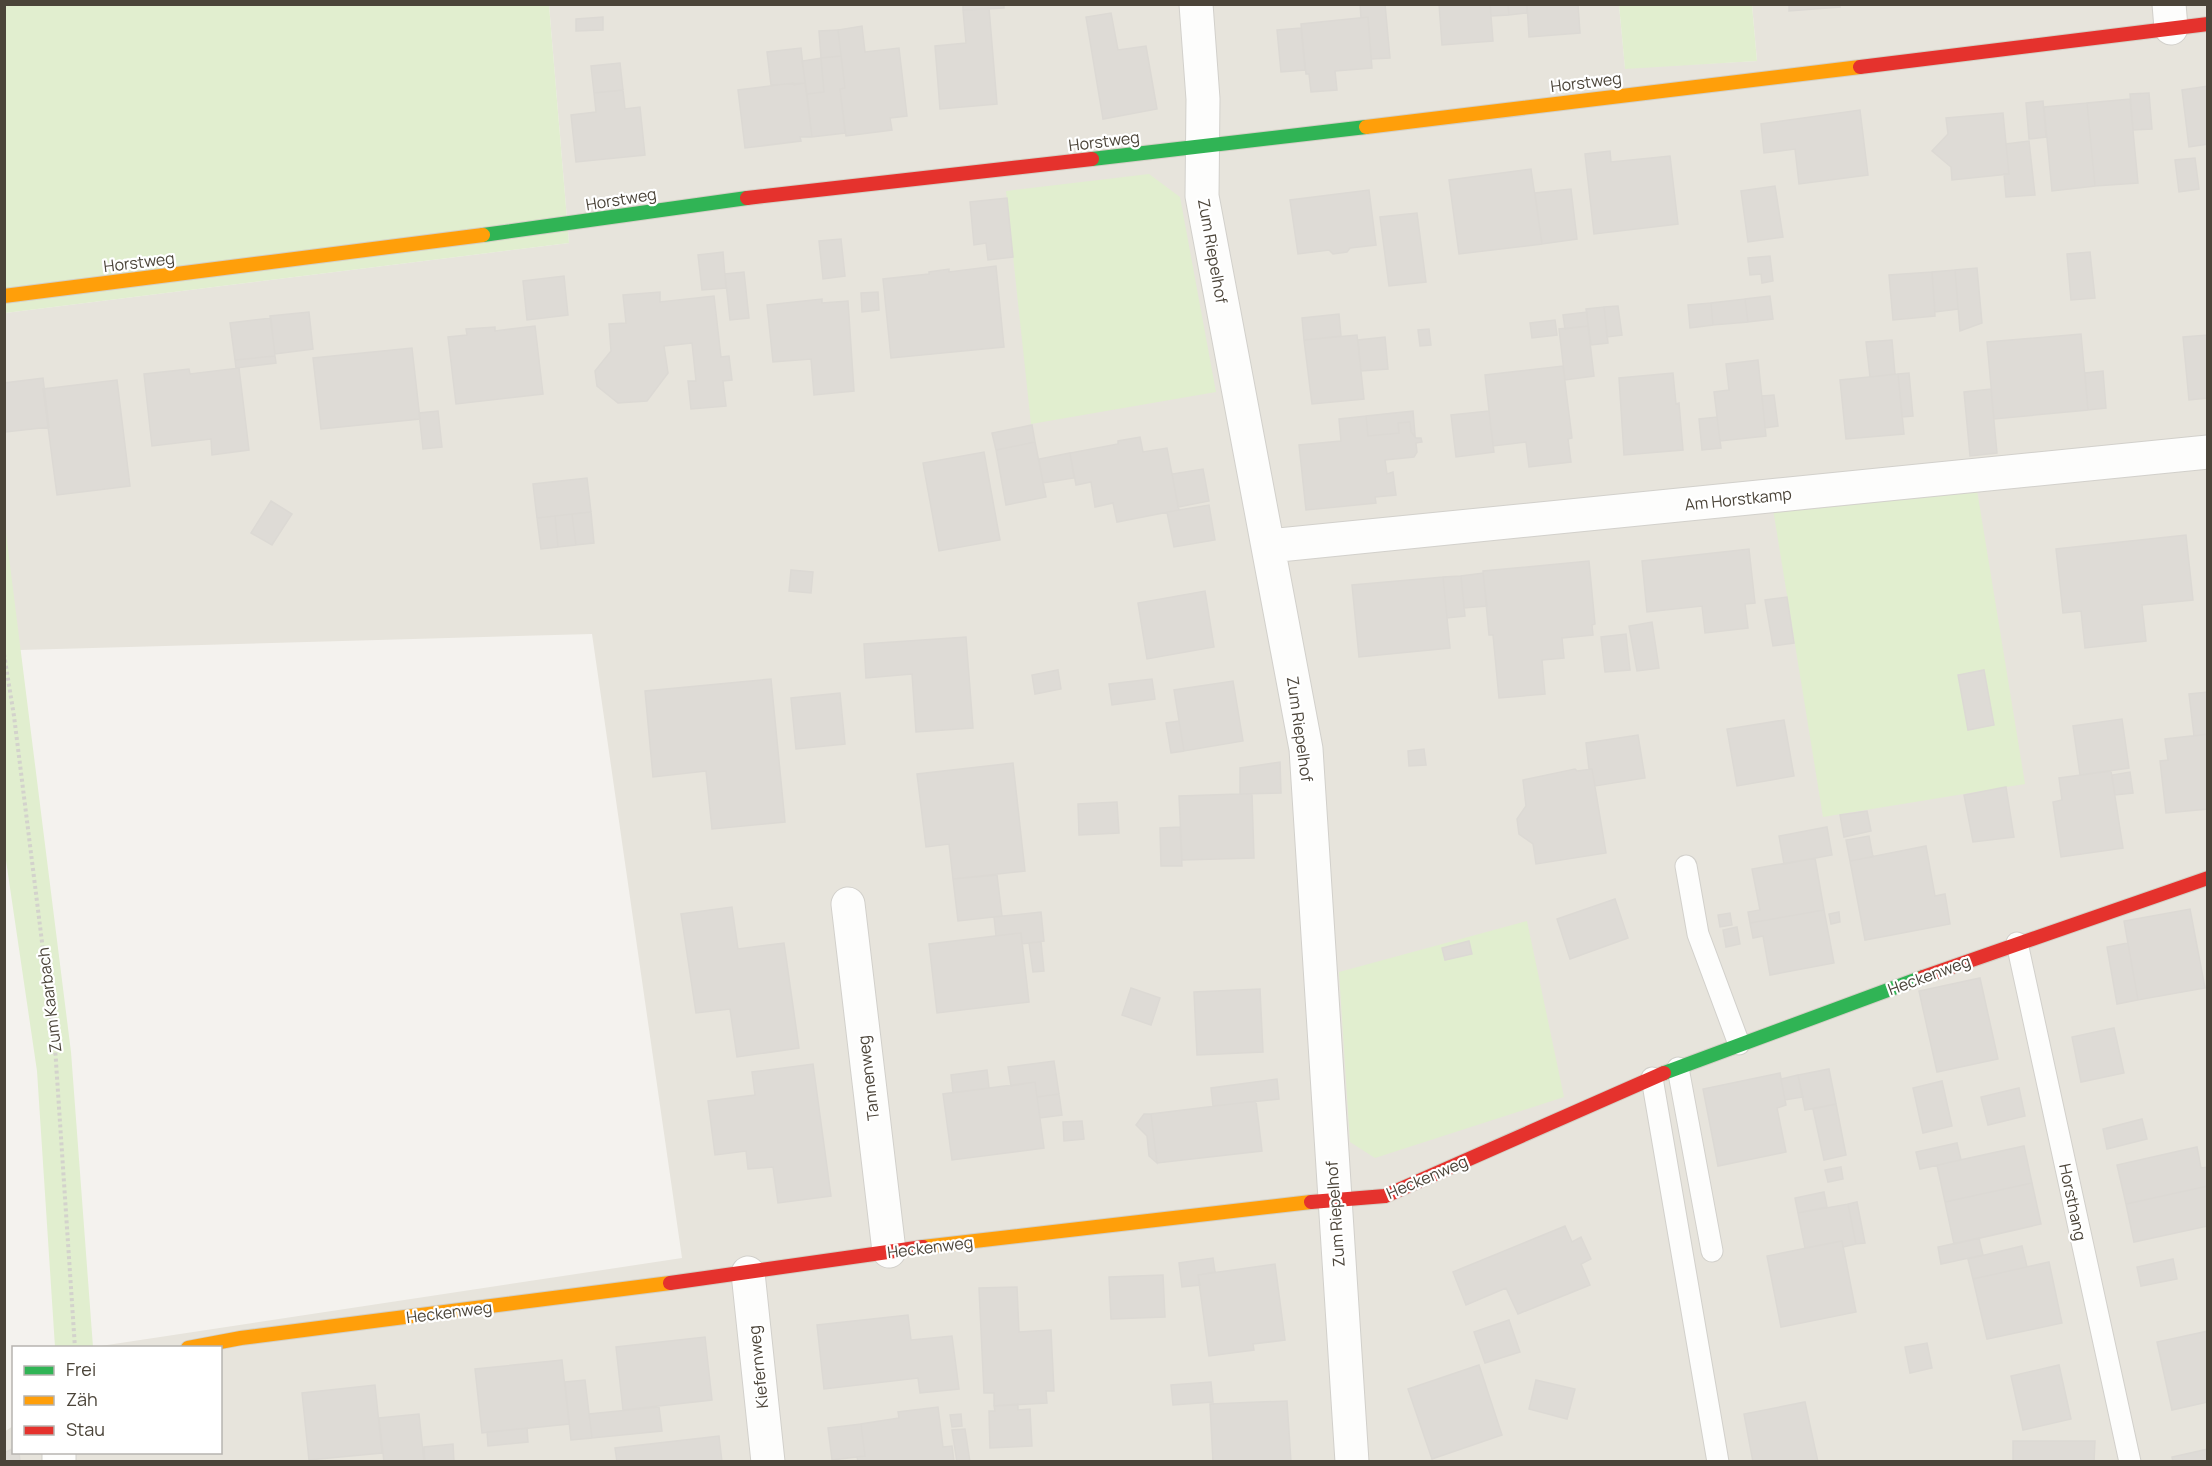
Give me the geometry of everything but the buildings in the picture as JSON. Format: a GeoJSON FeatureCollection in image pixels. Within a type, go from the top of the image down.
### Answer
{"type":"FeatureCollection","features":[{"type":"Feature","properties":{"kind":"street","name":"Zum Riepelhof"},"geometry":{"type":"LineString","coordinates":[[1196,4],[1203,99],[1202,196],[1306,749],[1352,1461]]}},
{"type":"Feature","properties":{"kind":"street","name":"Horstweg"},"geometry":{"type":"LineString","coordinates":[[4,296],[589,221],[696,204],[1202,147],[2170,16],[2208,24]]}},
{"type":"Feature","properties":{"kind":"street","name":"Am Horstkamp"},"geometry":{"type":"LineString","coordinates":[[1269,546],[2208,452]]}},
{"type":"Feature","properties":{"kind":"street","name":"Heckenweg"},"geometry":{"type":"LineString","coordinates":[[194,1346],[748,1273],[889,1251],[1334,1199],[1384,1196],[1652,1078],[1739,1044],[2017,943],[2208,878]]}},
{"type":"Feature","properties":{"kind":"street","name":"Tannenweg"},"geometry":{"type":"LineString","coordinates":[[848,904],[889,1251]]}},
{"type":"Feature","properties":{"kind":"street","name":"Kiefernweg"},"geometry":{"type":"LineString","coordinates":[[748,1273],[768,1461]]}},
{"type":"Feature","properties":{"kind":"lane"},"geometry":{"type":"LineString","coordinates":[[1686,866],[1698,934],[1739,1044]]}},
{"type":"Feature","properties":{"kind":"lane","name":"Horsthang"},"geometry":{"type":"LineString","coordinates":[[2017,943],[2130,1461]]}},
{"type":"Feature","properties":{"kind":"lane"},"geometry":{"type":"LineString","coordinates":[[1678,1068],[1712,1251]]}},
{"type":"Feature","properties":{"kind":"lane"},"geometry":{"type":"LineString","coordinates":[[1652,1078],[1718,1461]]}},
{"type":"Feature","properties":{"kind":"path","name":"Zum Kaarbach"},"geometry":{"type":"LineString","coordinates":[[4,654],[14,716],[55,1047],[75,1346]]}},
{"type":"Feature","properties":{"kind":"shaded area"},"geometry":{"type":"Polygon","coordinates":[[[549,5],[1619,5],[1625,68],[1757,61],[1752,5],[2207,5],[2207,1461],[5,1462],[4,1432],[12,1427],[12,1454],[222,1454],[222,1346],[101,1346],[682,1258],[592,634],[20,650],[4,525],[5,313],[569,243],[549,5]]]}},
{"type":"Feature","properties":{"kind":"green space"},"geometry":{"type":"Polygon","coordinates":[[[4,5],[549,5],[569,243],[5,313],[4,5]]]}},
{"type":"Feature","properties":{"kind":"green space"},"geometry":{"type":"Polygon","coordinates":[[[1619,5],[1752,5],[1757,61],[1625,69],[1619,5]]]}},
{"type":"Feature","properties":{"kind":"green space"},"geometry":{"type":"Polygon","coordinates":[[[1149,174],[1180,197],[1216,392],[1031,424],[1006,191],[1149,174]]]}},
{"type":"Feature","properties":{"kind":"green space"},"geometry":{"type":"Polygon","coordinates":[[[1977,490],[2025,784],[1823,817],[1773,509],[1977,490]]]}},
{"type":"Feature","properties":{"kind":"green space"},"geometry":{"type":"Polygon","coordinates":[[[5,525],[71,1052],[93,1346],[55,1346],[37,1071],[4,847],[5,525]]]}},
{"type":"Feature","properties":{"kind":"green space"},"geometry":{"type":"Polygon","coordinates":[[[1527,921],[1564,1097],[1375,1158],[1350,1142],[1339,972],[1527,921]]]}},
{"type":"Feature","properties":{"kind":"traffic: fast"},"geometry":{"type":"LineString","coordinates":[[1092,159],[1366,127]]}},
{"type":"Feature","properties":{"kind":"traffic: fast"},"geometry":{"type":"LineString","coordinates":[[483,235],[747,198]]}},
{"type":"Feature","properties":{"kind":"traffic: fast"},"geometry":{"type":"LineString","coordinates":[[1664,1073],[1923,977]]}},
{"type":"Feature","properties":{"kind":"traffic: slow"},"geometry":{"type":"LineString","coordinates":[[1366,127],[1860,67]]}},
{"type":"Feature","properties":{"kind":"traffic: slow"},"geometry":{"type":"LineString","coordinates":[[4,296],[483,235]]}},
{"type":"Feature","properties":{"kind":"traffic: slow"},"geometry":{"type":"LineString","coordinates":[[923,1247],[1311,1202]]}},
{"type":"Feature","properties":{"kind":"traffic: slow"},"geometry":{"type":"LineString","coordinates":[[199,1346],[241,1338],[670,1283]]}},
{"type":"Feature","properties":{"kind":"traffic: jam"},"geometry":{"type":"LineString","coordinates":[[1860,67],[2208,24]]}},
{"type":"Feature","properties":{"kind":"traffic: jam"},"geometry":{"type":"LineString","coordinates":[[747,198],[1092,159]]}},
{"type":"Feature","properties":{"kind":"traffic: jam"},"geometry":{"type":"LineString","coordinates":[[1923,977],[2208,878]]}},
{"type":"Feature","properties":{"kind":"traffic: jam"},"geometry":{"type":"LineString","coordinates":[[1311,1202],[1385,1196],[1664,1073]]}},
{"type":"Feature","properties":{"kind":"traffic: jam"},"geometry":{"type":"LineString","coordinates":[[670,1283],[923,1247]]}}]}
